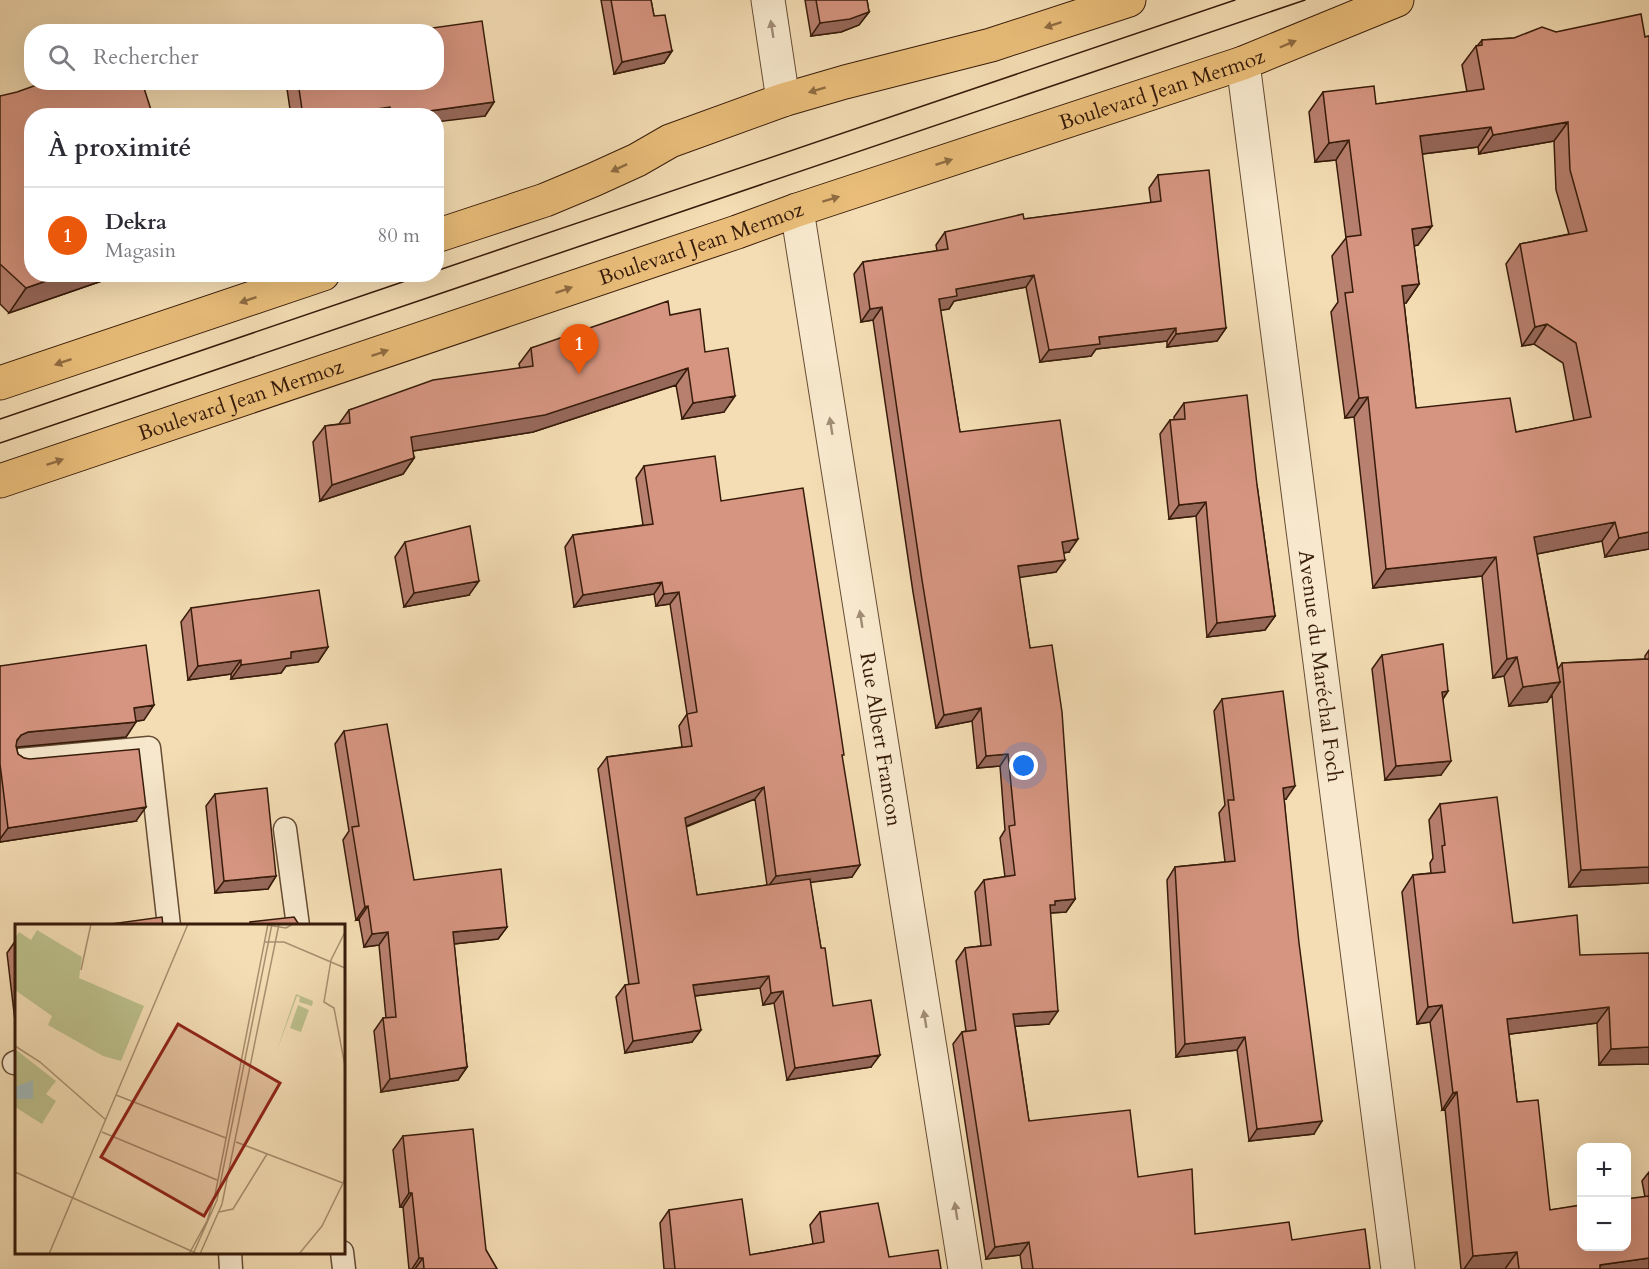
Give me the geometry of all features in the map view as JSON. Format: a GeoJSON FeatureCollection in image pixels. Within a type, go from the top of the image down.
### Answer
{"type":"FeatureCollection","features":[{"type":"Feature","properties":{"kind":"main road"},"geometry":{"type":"LineString","coordinates":[[444,233],[545,200],[611,172],[670,141],[783,100],[991,45],[1129,0]]}},
{"type":"Feature","properties":{"kind":"main road","name":"Boulevard Jean Mermoz"},"geometry":{"type":"LineString","coordinates":[[0,481],[796,210],[1243,63],[1396,0]]}},
{"type":"Feature","properties":{"kind":"main road"},"geometry":{"type":"LineString","coordinates":[[0,384],[300,282]]}},
{"type":"Feature","properties":{"kind":"street"},"geometry":{"type":"LineString","coordinates":[[768,0],[783,100]]}},
{"type":"Feature","properties":{"kind":"street","name":"Avenue du Maréchal Foch"},"geometry":{"type":"LineString","coordinates":[[1243,63],[1398,1269]]}},
{"type":"Feature","properties":{"kind":"street","name":"Rue Albert Francon"},"geometry":{"type":"LineString","coordinates":[[796,210],[965,1269]]}},
{"type":"Feature","properties":{"kind":"lane"},"geometry":{"type":"LineString","coordinates":[[20,760],[149,748],[169,924]]}},
{"type":"Feature","properties":{"kind":"lane"},"geometry":{"type":"LineString","coordinates":[[285,829],[298,924]]}},
{"type":"Feature","properties":{"kind":"lane"},"geometry":{"type":"LineString","coordinates":[[230,1254],[231,1269]]}},
{"type":"Feature","properties":{"kind":"lane"},"geometry":{"type":"LineString","coordinates":[[342,1254],[344,1269]]}},
{"type":"Feature","properties":{"kind":"building"},"geometry":{"type":"Polygon","coordinates":[[[611,0],[651,0],[654,16],[665,15],[672,51],[622,62],[611,0]]]}},
{"type":"Feature","properties":{"kind":"building"},"geometry":{"type":"Polygon","coordinates":[[[816,0],[867,0],[869,12],[850,19],[820,23],[816,0]]]}},
{"type":"Feature","properties":{"kind":"building"},"geometry":{"type":"Polygon","coordinates":[[[1641,14],[1645,37],[1649,36],[1649,532],[1619,538],[1615,522],[1534,537],[1560,682],[1523,687],[1517,657],[1507,659],[1496,557],[1386,569],[1368,397],[1359,398],[1345,293],[1353,292],[1346,237],[1361,235],[1349,140],[1329,143],[1323,92],[1374,86],[1376,104],[1484,89],[1476,46],[1482,45],[1482,40],[1514,38],[1542,27],[1556,32],[1641,14]],[[1568,122],[1493,135],[1491,127],[1420,136],[1432,226],[1412,229],[1419,284],[1402,286],[1416,408],[1510,398],[1516,432],[1591,417],[1576,343],[1547,324],[1535,327],[1520,244],[1587,231],[1570,170],[1568,122]]]}},
{"type":"Feature","properties":{"kind":"building"},"geometry":{"type":"Polygon","coordinates":[[[482,21],[494,102],[444,109],[302,108],[299,90],[444,90],[444,26],[482,21]]]}},
{"type":"Feature","properties":{"kind":"building"},"geometry":{"type":"Polygon","coordinates":[[[24,90],[145,90],[150,108],[24,108],[24,282],[43,282],[26,288],[0,264],[0,96],[24,90]]]}},
{"type":"Feature","properties":{"kind":"building"},"geometry":{"type":"Polygon","coordinates":[[[1209,170],[1226,328],[1176,334],[1176,328],[1099,337],[1100,344],[1049,350],[1034,275],[956,289],[957,296],[939,299],[960,432],[1060,420],[1078,539],[1062,542],[1065,560],[1018,566],[1030,648],[1052,645],[1062,712],[1075,899],[1055,901],[1055,905],[1050,905],[1058,1011],[1013,1014],[1029,1121],[1130,1110],[1138,1177],[1192,1169],[1195,1234],[1289,1222],[1292,1240],[1365,1229],[1370,1269],[1033,1269],[1029,1242],[995,1247],[962,1032],[976,1030],[965,948],[991,945],[984,880],[1015,875],[1009,826],[1015,825],[1008,754],[986,756],[981,708],[944,715],[882,307],[870,309],[863,262],[948,249],[945,232],[1023,214],[1024,219],[1161,201],[1158,175],[1209,170]]]}},
{"type":"Feature","properties":{"kind":"building"},"geometry":{"type":"Polygon","coordinates":[[[668,301],[670,315],[700,309],[705,352],[728,348],[735,396],[693,403],[688,368],[545,415],[411,437],[414,458],[332,485],[325,426],[350,423],[349,410],[433,380],[533,366],[531,348],[668,301]]]}},
{"type":"Feature","properties":{"kind":"building"},"geometry":{"type":"Polygon","coordinates":[[[1247,395],[1275,616],[1217,623],[1206,502],[1179,505],[1170,420],[1185,419],[1184,403],[1247,395]]]}},
{"type":"Feature","properties":{"kind":"building"},"geometry":{"type":"Polygon","coordinates":[[[715,456],[721,501],[803,488],[860,865],[776,876],[764,787],[685,818],[697,895],[810,879],[821,948],[825,948],[833,1006],[871,1000],[880,1055],[795,1068],[783,991],[771,993],[769,976],[693,985],[701,1030],[633,1041],[625,985],[639,983],[607,757],[692,746],[687,714],[697,712],[679,592],[664,594],[662,582],[583,595],[573,535],[653,524],[644,466],[715,456]]]}},
{"type":"Feature","properties":{"kind":"building"},"geometry":{"type":"Polygon","coordinates":[[[470,526],[479,581],[414,593],[405,542],[470,526]]]}},
{"type":"Feature","properties":{"kind":"building"},"geometry":{"type":"Polygon","coordinates":[[[319,590],[328,647],[291,652],[291,658],[241,665],[241,660],[198,666],[191,608],[319,590]]]}},
{"type":"Feature","properties":{"kind":"building"},"geometry":{"type":"Polygon","coordinates":[[[1443,644],[1448,691],[1442,692],[1451,761],[1396,766],[1382,655],[1443,644]]]}},
{"type":"Feature","properties":{"kind":"building"},"geometry":{"type":"Polygon","coordinates":[[[146,645],[154,705],[134,708],[136,722],[28,732],[21,735],[16,746],[18,754],[30,759],[139,749],[146,807],[8,828],[0,764],[0,666],[146,645]]]}},
{"type":"Feature","properties":{"kind":"building"},"geometry":{"type":"Polygon","coordinates":[[[1649,659],[1649,867],[1581,870],[1562,663],[1649,659]]]}},
{"type":"Feature","properties":{"kind":"building"},"geometry":{"type":"Polygon","coordinates":[[[1283,691],[1295,786],[1283,788],[1299,943],[1322,1121],[1257,1129],[1245,1037],[1185,1044],[1175,867],[1235,861],[1228,800],[1234,800],[1222,699],[1283,691]]]}},
{"type":"Feature","properties":{"kind":"building"},"geometry":{"type":"Polygon","coordinates":[[[387,724],[414,880],[501,869],[507,927],[453,932],[467,1067],[390,1079],[383,1018],[396,1017],[388,932],[372,934],[368,906],[365,907],[352,827],[359,826],[344,731],[387,724]]]}},
{"type":"Feature","properties":{"kind":"building"},"geometry":{"type":"Polygon","coordinates":[[[267,788],[276,876],[224,881],[215,794],[267,788]]]}},
{"type":"Feature","properties":{"kind":"building"},"geometry":{"type":"Polygon","coordinates":[[[1497,797],[1513,923],[1577,915],[1580,955],[1649,953],[1649,1047],[1611,1049],[1609,1007],[1507,1019],[1517,1102],[1538,1100],[1550,1210],[1577,1206],[1577,1251],[1631,1251],[1631,1198],[1649,1196],[1649,1258],[1600,1265],[1600,1269],[1519,1269],[1517,1252],[1473,1256],[1457,1092],[1453,1093],[1442,1005],[1428,1007],[1413,875],[1445,872],[1442,846],[1445,845],[1440,804],[1497,797]]]}},
{"type":"Feature","properties":{"kind":"building"},"geometry":{"type":"Polygon","coordinates":[[[162,917],[163,924],[111,924],[162,917]]]}},
{"type":"Feature","properties":{"kind":"building"},"geometry":{"type":"Polygon","coordinates":[[[294,917],[299,924],[250,924],[250,922],[294,917]]]}},
{"type":"Feature","properties":{"kind":"building"},"geometry":{"type":"Polygon","coordinates":[[[473,1129],[486,1250],[497,1269],[424,1269],[423,1258],[419,1258],[403,1136],[473,1129]]]}},
{"type":"Feature","properties":{"kind":"building"},"geometry":{"type":"Polygon","coordinates":[[[742,1199],[750,1255],[824,1242],[820,1212],[878,1203],[889,1257],[938,1250],[941,1269],[675,1269],[669,1210],[742,1199]]]}},
{"type":"Feature","properties":{"kind":"tram line"},"geometry":{"type":"LineString","coordinates":[[444,268],[1235,0]]}},
{"type":"Feature","properties":{"kind":"tram line"},"geometry":{"type":"LineString","coordinates":[[0,443],[1305,0]]}},
{"type":"Feature","properties":{"kind":"tram line"},"geometry":{"type":"LineString","coordinates":[[0,419],[402,282]]}},
{"type":"Feature","properties":{"kind":"place","name":"Dekra"},"geometry":{"type":"Point","coordinates":[579,374]}}]}
